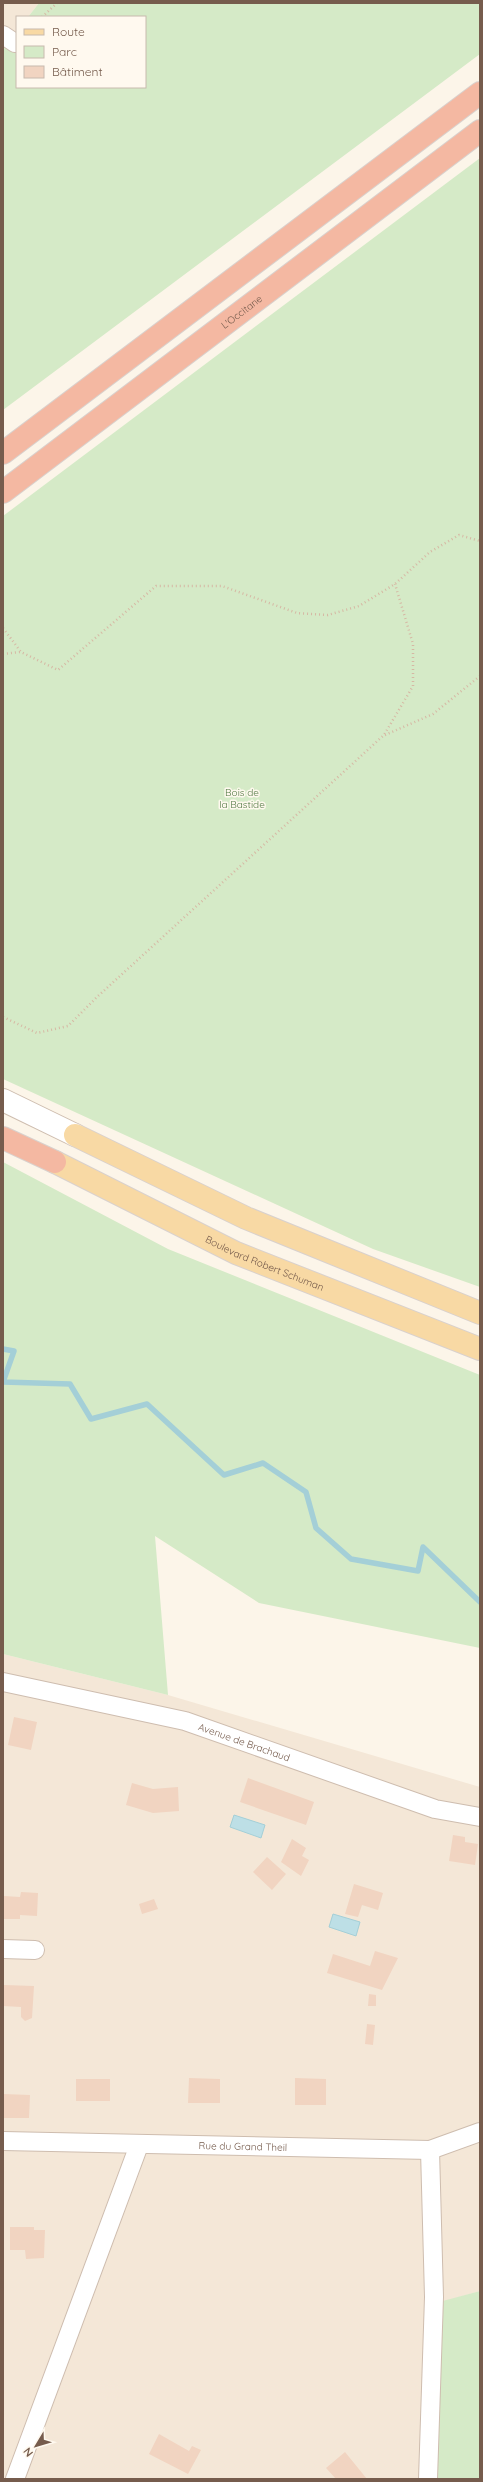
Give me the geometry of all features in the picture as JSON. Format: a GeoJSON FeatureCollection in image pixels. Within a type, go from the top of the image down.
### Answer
{"type":"FeatureCollection","features":[{"type":"Feature","properties":{"kind":"highway"},"geometry":{"type":"LineString","coordinates":[[3,453],[480,93]]}},
{"type":"Feature","properties":{"kind":"highway","name":"L'Occitane"},"geometry":{"type":"LineString","coordinates":[[3,492],[480,131]]}},
{"type":"Feature","properties":{"kind":"highway"},"geometry":{"type":"LineString","coordinates":[[3,1138],[56,1162]]}},
{"type":"Feature","properties":{"kind":"main road"},"geometry":{"type":"LineString","coordinates":[[75,1135],[246,1218],[480,1313]]}},
{"type":"Feature","properties":{"kind":"main road","name":"Boulevard Robert Schuman"},"geometry":{"type":"LineString","coordinates":[[56,1162],[236,1253],[480,1349]]}},
{"type":"Feature","properties":{"kind":"street"},"geometry":{"type":"LineString","coordinates":[[3,1100],[75,1135]]}},
{"type":"Feature","properties":{"kind":"street"},"geometry":{"type":"LineString","coordinates":[[3,1134],[56,1162]]}},
{"type":"Feature","properties":{"kind":"street","name":"Avenue de Brachaud"},"geometry":{"type":"LineString","coordinates":[[3,1682],[185,1721],[435,1809],[480,1818]]}},
{"type":"Feature","properties":{"kind":"street"},"geometry":{"type":"LineString","coordinates":[[3,1949],[35,1950]]}},
{"type":"Feature","properties":{"kind":"street","name":"Rue du Grand Theil"},"geometry":{"type":"LineString","coordinates":[[3,2141],[430,2150],[480,2132]]}},
{"type":"Feature","properties":{"kind":"street"},"geometry":{"type":"LineString","coordinates":[[15,2479],[140,2145]]}},
{"type":"Feature","properties":{"kind":"street"},"geometry":{"type":"LineString","coordinates":[[428,2479],[434,2297],[430,2150]]}},
{"type":"Feature","properties":{"kind":"path"},"geometry":{"type":"LineString","coordinates":[[43,16],[57,3]]}},
{"type":"Feature","properties":{"kind":"path"},"geometry":{"type":"LineString","coordinates":[[3,628],[21,652],[58,670],[156,586],[222,586],[297,613],[328,615],[359,606],[394,584],[430,552],[459,535],[480,541]]}},
{"type":"Feature","properties":{"kind":"path"},"geometry":{"type":"LineString","coordinates":[[3,1016],[38,1033],[68,1026],[97,997],[384,735],[412,686],[413,644],[394,584]]}},
{"type":"Feature","properties":{"kind":"path"},"geometry":{"type":"LineString","coordinates":[[3,654],[21,652]]}},
{"type":"Feature","properties":{"kind":"path"},"geometry":{"type":"LineString","coordinates":[[384,735],[433,714],[480,676]]}},
{"type":"Feature","properties":{"kind":"shaded area"},"geometry":{"type":"Polygon","coordinates":[[[3,3],[39,3],[29,16],[16,16],[16,32],[3,50],[3,3]]]}},
{"type":"Feature","properties":{"kind":"shaded area"},"geometry":{"type":"Polygon","coordinates":[[[3,1654],[168,1695],[480,1787],[480,2291],[439,2303],[434,2479],[3,2479],[3,1654]]]}},
{"type":"Feature","properties":{"kind":"green space"},"geometry":{"type":"Polygon","coordinates":[[[39,3],[480,3],[480,54],[3,410],[3,50],[16,32],[16,88],[146,88],[146,16],[29,16],[39,3]]]}},
{"type":"Feature","properties":{"kind":"green space","name":"Bois de la Bastide"},"geometry":{"type":"Polygon","coordinates":[[[480,158],[480,1287],[373,1249],[3,1079],[3,516],[480,158]]]}},
{"type":"Feature","properties":{"kind":"green space"},"geometry":{"type":"Polygon","coordinates":[[[3,1162],[168,1249],[480,1375],[480,1648],[259,1603],[155,1536],[168,1695],[3,1654],[3,1162]]]}},
{"type":"Feature","properties":{"kind":"green space"},"geometry":{"type":"Polygon","coordinates":[[[480,2291],[480,2479],[434,2479],[439,2302],[480,2291]]]}},
{"type":"Feature","properties":{"kind":"water"},"geometry":{"type":"Polygon","coordinates":[[[234,1815],[265,1825],[261,1838],[230,1827],[234,1815]]]}},
{"type":"Feature","properties":{"kind":"water"},"geometry":{"type":"Polygon","coordinates":[[[333,1914],[360,1922],[356,1936],[329,1927],[333,1914]]]}},
{"type":"Feature","properties":{"kind":"building"},"geometry":{"type":"Polygon","coordinates":[[[14,1717],[37,1722],[31,1750],[8,1745],[14,1717]]]}},
{"type":"Feature","properties":{"kind":"building"},"geometry":{"type":"Polygon","coordinates":[[[248,1778],[314,1802],[306,1825],[240,1802],[248,1778]]]}},
{"type":"Feature","properties":{"kind":"building"},"geometry":{"type":"Polygon","coordinates":[[[132,1783],[153,1789],[178,1787],[179,1811],[153,1813],[126,1805],[132,1783]]]}},
{"type":"Feature","properties":{"kind":"building"},"geometry":{"type":"Polygon","coordinates":[[[453,1835],[465,1837],[465,1842],[478,1844],[475,1865],[449,1861],[453,1835]]]}},
{"type":"Feature","properties":{"kind":"building"},"geometry":{"type":"Polygon","coordinates":[[[292,1839],[306,1848],[302,1856],[309,1860],[301,1876],[281,1862],[292,1839]]]}},
{"type":"Feature","properties":{"kind":"building"},"geometry":{"type":"Polygon","coordinates":[[[267,1857],[286,1874],[272,1890],[253,1872],[267,1857]]]}},
{"type":"Feature","properties":{"kind":"building"},"geometry":{"type":"Polygon","coordinates":[[[354,1884],[383,1893],[378,1910],[362,1905],[358,1917],[345,1914],[354,1884]]]}},
{"type":"Feature","properties":{"kind":"building"},"geometry":{"type":"Polygon","coordinates":[[[21,1892],[38,1893],[37,1916],[20,1915],[20,1919],[3,1919],[4,1896],[20,1897],[21,1892]]]}},
{"type":"Feature","properties":{"kind":"building"},"geometry":{"type":"Polygon","coordinates":[[[154,1899],[158,1909],[142,1914],[139,1904],[154,1899]]]}},
{"type":"Feature","properties":{"kind":"building"},"geometry":{"type":"Polygon","coordinates":[[[375,1951],[398,1958],[382,1990],[327,1973],[333,1954],[370,1966],[375,1951]]]}},
{"type":"Feature","properties":{"kind":"building"},"geometry":{"type":"Polygon","coordinates":[[[4,1985],[34,1986],[32,2018],[25,2021],[21,2017],[21,2007],[3,2006],[4,1985]]]}},
{"type":"Feature","properties":{"kind":"building"},"geometry":{"type":"Polygon","coordinates":[[[369,1994],[376,1995],[376,2006],[368,2006],[369,1994]]]}},
{"type":"Feature","properties":{"kind":"building"},"geometry":{"type":"Polygon","coordinates":[[[367,2024],[375,2025],[373,2045],[365,2044],[367,2024]]]}},
{"type":"Feature","properties":{"kind":"building"},"geometry":{"type":"Polygon","coordinates":[[[189,2078],[220,2079],[220,2103],[188,2103],[189,2078]]]}},
{"type":"Feature","properties":{"kind":"building"},"geometry":{"type":"Polygon","coordinates":[[[295,2078],[326,2079],[326,2105],[295,2105],[295,2078]]]}},
{"type":"Feature","properties":{"kind":"building"},"geometry":{"type":"Polygon","coordinates":[[[76,2079],[110,2079],[110,2101],[76,2101],[76,2079]]]}},
{"type":"Feature","properties":{"kind":"building"},"geometry":{"type":"Polygon","coordinates":[[[3,2094],[30,2095],[29,2118],[3,2118],[3,2094]]]}},
{"type":"Feature","properties":{"kind":"building"},"geometry":{"type":"Polygon","coordinates":[[[10,2227],[34,2227],[34,2230],[45,2230],[44,2258],[26,2259],[25,2250],[10,2250],[10,2227]]]}},
{"type":"Feature","properties":{"kind":"building"},"geometry":{"type":"Polygon","coordinates":[[[159,2434],[189,2451],[192,2446],[201,2450],[188,2474],[149,2454],[159,2434]]]}},
{"type":"Feature","properties":{"kind":"building"},"geometry":{"type":"Polygon","coordinates":[[[345,2452],[367,2479],[336,2479],[326,2468],[345,2452]]]}},
{"type":"Feature","properties":{"kind":"waterway"},"geometry":{"type":"LineString","coordinates":[[3,1349],[14,1351],[3,1382],[70,1384],[91,1419],[147,1404],[224,1475],[263,1463],[306,1492],[316,1528],[351,1559],[418,1571],[423,1547],[480,1602]]}}]}
